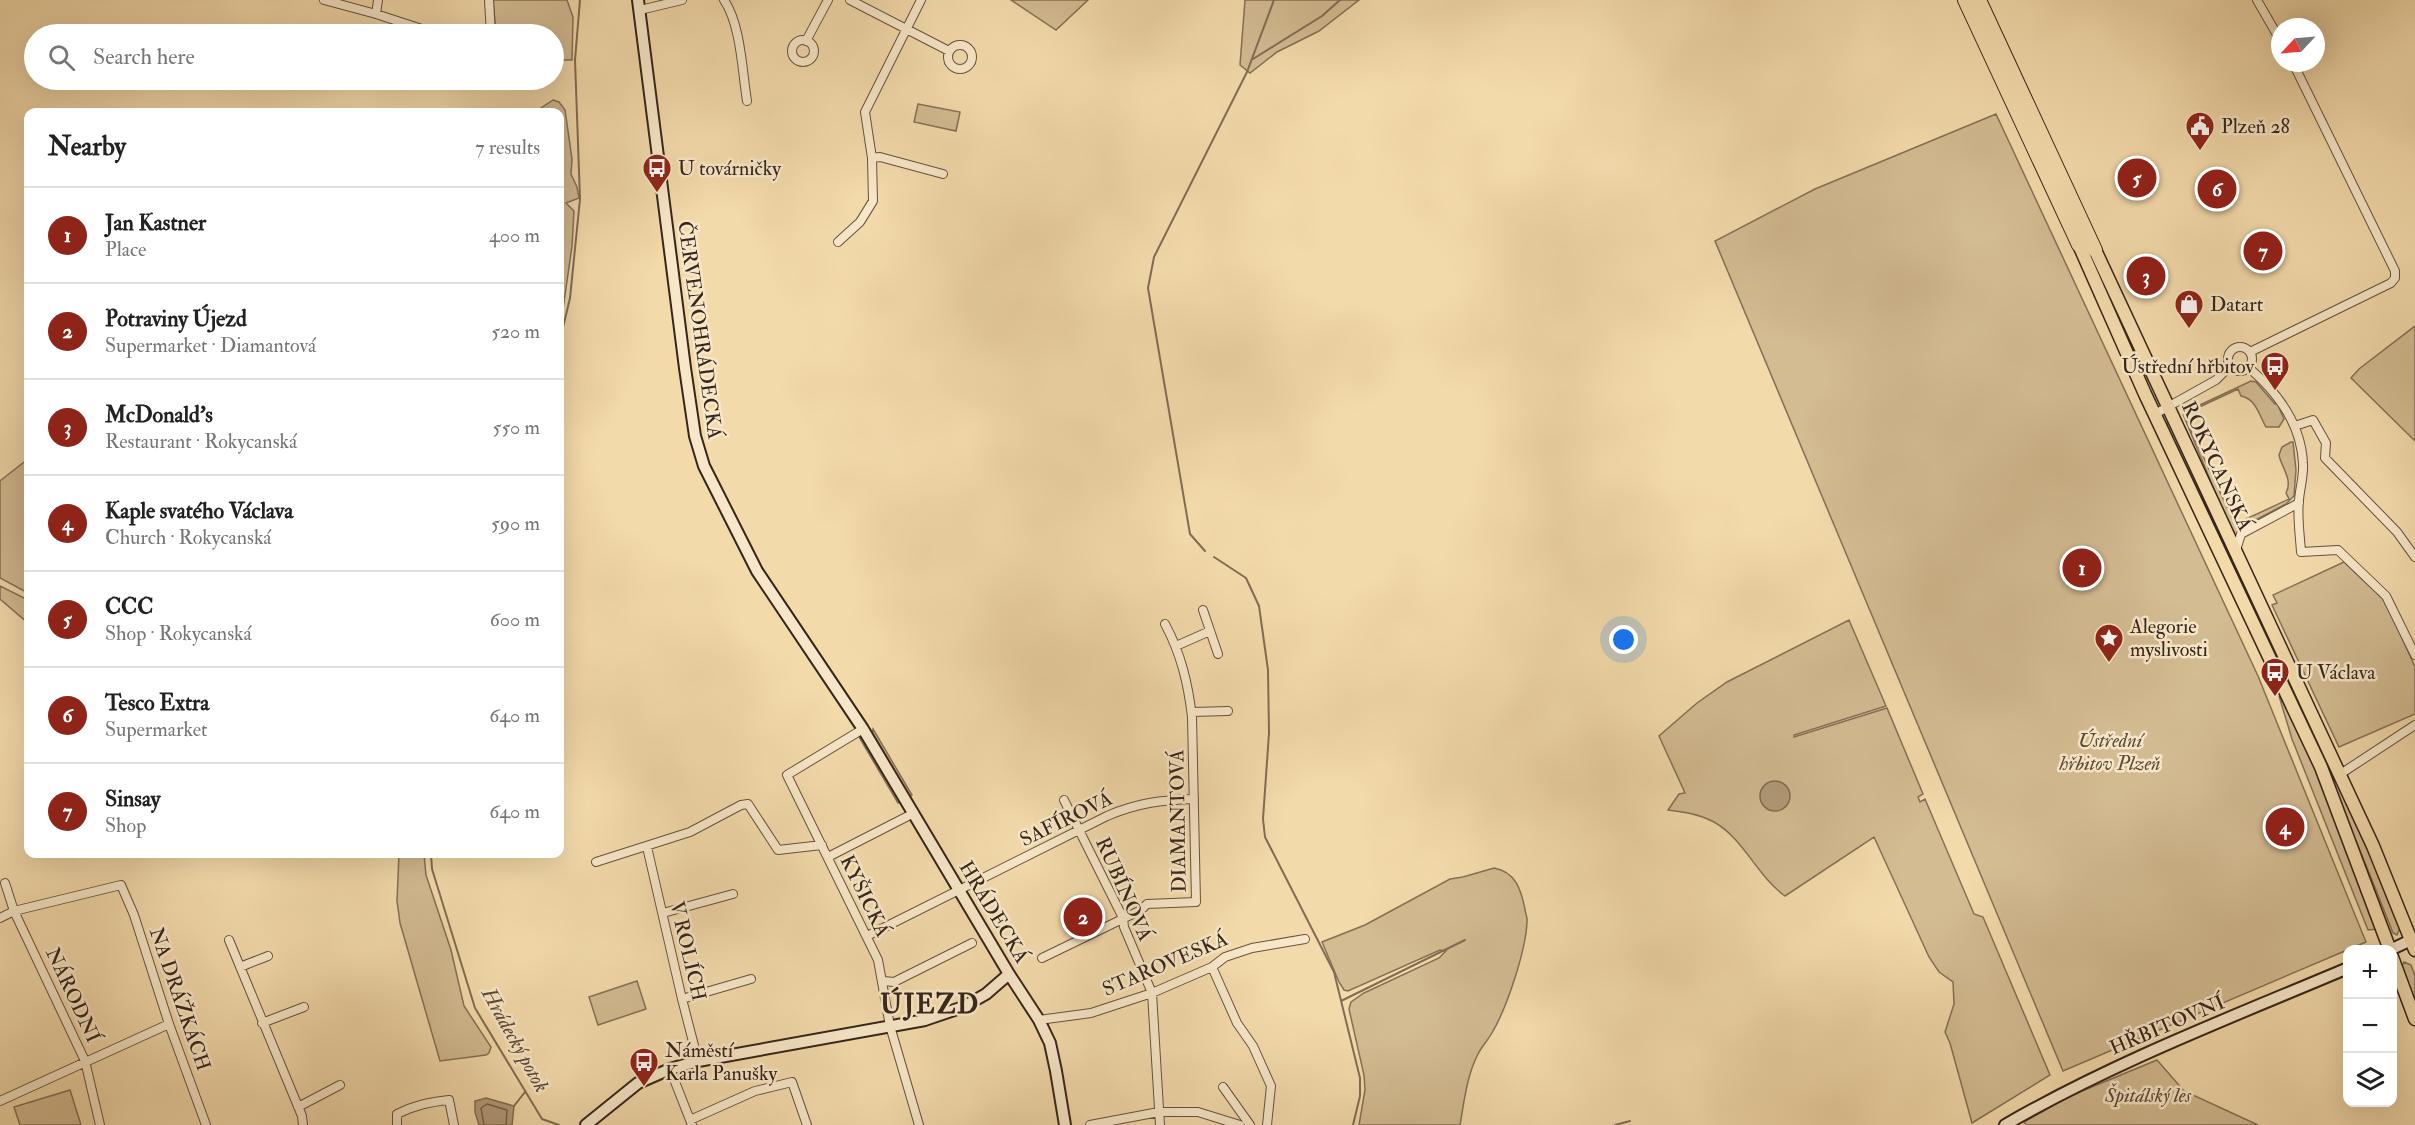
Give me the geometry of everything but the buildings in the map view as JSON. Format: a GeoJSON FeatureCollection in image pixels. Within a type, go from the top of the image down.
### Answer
{"type":"FeatureCollection","features":[{"type":"Feature","properties":{"kind":"highway","name":"ROKYCANSKÁ"},"geometry":{"type":"LineString","coordinates":[[1965,0],[2079,245]]}},
{"type":"Feature","properties":{"kind":"highway","name":"ROKYCANSKÁ"},"geometry":{"type":"LineString","coordinates":[[1979,0],[2095,250]]}},
{"type":"Feature","properties":{"kind":"main road","name":"ROKYCANSKÁ"},"geometry":{"type":"LineString","coordinates":[[2079,245],[2155,414],[2321,767],[2388,945]]}},
{"type":"Feature","properties":{"kind":"main road","name":"ROKYCANSKÁ"},"geometry":{"type":"LineString","coordinates":[[2095,250],[2373,846],[2414,943]]}},
{"type":"Feature","properties":{"kind":"main road"},"geometry":{"type":"LineString","coordinates":[[2397,970],[2415,1019]]}},
{"type":"Feature","properties":{"kind":"street"},"geometry":{"type":"LineString","coordinates":[[324,0],[406,24]]}},
{"type":"Feature","properties":{"kind":"street"},"geometry":{"type":"LineString","coordinates":[[376,14],[378,0]]}},
{"type":"Feature","properties":{"kind":"street"},"geometry":{"type":"LineString","coordinates":[[489,0],[490,24]]}},
{"type":"Feature","properties":{"kind":"street"},"geometry":{"type":"LineString","coordinates":[[639,5],[682,0]]}},
{"type":"Feature","properties":{"kind":"street"},"geometry":{"type":"LineString","coordinates":[[724,0],[731,10],[735,23],[747,101]]}},
{"type":"Feature","properties":{"kind":"street"},"geometry":{"type":"LineString","coordinates":[[806,41],[828,0]]}},
{"type":"Feature","properties":{"kind":"street"},"geometry":{"type":"LineString","coordinates":[[850,0],[949,51]]}},
{"type":"Feature","properties":{"kind":"street"},"geometry":{"type":"LineString","coordinates":[[838,242],[860,222],[873,201],[872,158],[865,112],[921,0]]}},
{"type":"Feature","properties":{"kind":"street"},"geometry":{"type":"LineString","coordinates":[[2257,0],[2271,24]]}},
{"type":"Feature","properties":{"kind":"street","name":"ČERVENOHRÁDECKÁ"},"geometry":{"type":"LineString","coordinates":[[639,5],[684,368],[700,453],[714,491],[757,572],[863,729]]}},
{"type":"Feature","properties":{"kind":"street"},"geometry":{"type":"LineString","coordinates":[[2250,352],[2395,278],[2395,271],[2298,72]]}},
{"type":"Feature","properties":{"kind":"street"},"geometry":{"type":"LineString","coordinates":[[872,158],[880,157],[943,174]]}},
{"type":"Feature","properties":{"kind":"street"},"geometry":{"type":"LineString","coordinates":[[2155,414],[2216,380],[2230,366],[2229,354],[2237,346],[2245,347],[2250,352],[2252,360],[2249,368]]}},
{"type":"Feature","properties":{"kind":"street"},"geometry":{"type":"LineString","coordinates":[[2230,366],[2239,371],[2249,368]]}},
{"type":"Feature","properties":{"kind":"street"},"geometry":{"type":"LineString","coordinates":[[2249,368],[2280,401],[2295,426],[2303,464],[2299,503],[2301,552],[2338,550],[2386,596],[2415,655]]}},
{"type":"Feature","properties":{"kind":"street"},"geometry":{"type":"LineString","coordinates":[[2295,426],[2313,420],[2326,443],[2325,458],[2397,532],[2415,558]]}},
{"type":"Feature","properties":{"kind":"street"},"geometry":{"type":"LineString","coordinates":[[2236,551],[2241,534],[2299,503]]}},
{"type":"Feature","properties":{"kind":"street"},"geometry":{"type":"LineString","coordinates":[[1203,610],[1218,654]]}},
{"type":"Feature","properties":{"kind":"street","name":"DIAMANTOVÁ"},"geometry":{"type":"LineString","coordinates":[[1042,958],[1141,910],[1147,904],[1196,902],[1192,712],[1189,686],[1176,646],[1165,624]]}},
{"type":"Feature","properties":{"kind":"street"},"geometry":{"type":"LineString","coordinates":[[1176,646],[1210,631]]}},
{"type":"Feature","properties":{"kind":"street"},"geometry":{"type":"LineString","coordinates":[[1192,712],[1228,711]]}},
{"type":"Feature","properties":{"kind":"street"},"geometry":{"type":"LineString","coordinates":[[2345,771],[2415,725]]}},
{"type":"Feature","properties":{"kind":"street","name":"HRÁDECKÁ"},"geometry":{"type":"LineString","coordinates":[[863,729],[1009,974],[1040,1020],[1050,1043],[1065,1125]]}},
{"type":"Feature","properties":{"kind":"street","name":"KYŠICKÁ"},"geometry":{"type":"LineString","coordinates":[[863,729],[787,775],[878,960],[890,1026],[919,1125]]}},
{"type":"Feature","properties":{"kind":"street","name":"SAFÍROVÁ"},"geometry":{"type":"LineString","coordinates":[[867,936],[1107,816],[1131,806],[1160,800],[1194,799]]}},
{"type":"Feature","properties":{"kind":"street","name":"RUBÍNOVÁ"},"geometry":{"type":"LineString","coordinates":[[1064,800],[1123,918],[1124,927],[1152,993],[1160,1125]]}},
{"type":"Feature","properties":{"kind":"street"},"geometry":{"type":"LineString","coordinates":[[596,862],[690,832],[741,805],[748,804],[778,850],[822,845]]}},
{"type":"Feature","properties":{"kind":"street"},"geometry":{"type":"LineString","coordinates":[[828,857],[914,813]]}},
{"type":"Feature","properties":{"kind":"street","name":"V ROLÍCH"},"geometry":{"type":"LineString","coordinates":[[647,847],[698,1061]]}},
{"type":"Feature","properties":{"kind":"street","name":"NÁRODNÍ"},"geometry":{"type":"LineString","coordinates":[[5,882],[15,911],[85,1061],[100,1125]]}},
{"type":"Feature","properties":{"kind":"street","name":"NA DRÁŽKÁCH"},"geometry":{"type":"LineString","coordinates":[[15,911],[121,885],[134,915],[169,1023],[206,1125]]}},
{"type":"Feature","properties":{"kind":"street"},"geometry":{"type":"LineString","coordinates":[[663,913],[733,894]]}},
{"type":"Feature","properties":{"kind":"street"},"geometry":{"type":"LineString","coordinates":[[0,918],[15,911]]}},
{"type":"Feature","properties":{"kind":"street","name":"STAROVESKÁ"},"geometry":{"type":"LineString","coordinates":[[1040,1020],[1091,1013],[1152,993],[1212,966],[1225,957],[1252,948],[1305,939]]}},
{"type":"Feature","properties":{"kind":"street"},"geometry":{"type":"LineString","coordinates":[[229,940],[298,1107],[303,1125]]}},
{"type":"Feature","properties":{"kind":"street"},"geometry":{"type":"LineString","coordinates":[[883,981],[894,982],[972,943]]}},
{"type":"Feature","properties":{"kind":"street"},"geometry":{"type":"LineString","coordinates":[[2397,948],[2414,943]]}},
{"type":"Feature","properties":{"kind":"street"},"geometry":{"type":"LineString","coordinates":[[240,967],[268,956]]}},
{"type":"Feature","properties":{"kind":"street"},"geometry":{"type":"LineString","coordinates":[[1212,966],[1237,1023],[1253,1046],[1271,1086],[1268,1125]]}},
{"type":"Feature","properties":{"kind":"street","name":"HŘBITOVNÍ"},"geometry":{"type":"LineString","coordinates":[[2005,1125],[2123,1064],[2343,970]]}},
{"type":"Feature","properties":{"kind":"street"},"geometry":{"type":"LineString","coordinates":[[585,1125],[638,1083],[670,1069],[698,1061],[925,1020],[963,1007],[992,990],[1009,974]]}},
{"type":"Feature","properties":{"kind":"street"},"geometry":{"type":"LineString","coordinates":[[682,999],[751,979]]}},
{"type":"Feature","properties":{"kind":"street"},"geometry":{"type":"LineString","coordinates":[[262,1023],[304,1007]]}},
{"type":"Feature","properties":{"kind":"street"},"geometry":{"type":"LineString","coordinates":[[0,1101],[169,1023]]}},
{"type":"Feature","properties":{"kind":"street"},"geometry":{"type":"LineString","coordinates":[[670,1069],[691,1122],[755,1091],[792,1082],[807,1125]]}},
{"type":"Feature","properties":{"kind":"street"},"geometry":{"type":"LineString","coordinates":[[298,1107],[340,1085]]}},
{"type":"Feature","properties":{"kind":"street"},"geometry":{"type":"LineString","coordinates":[[1223,1087],[1250,1125]]}},
{"type":"Feature","properties":{"kind":"street"},"geometry":{"type":"LineString","coordinates":[[397,1125],[398,1114],[411,1107],[425,1102],[449,1100],[454,1125]]}},
{"type":"Feature","properties":{"kind":"street"},"geometry":{"type":"LineString","coordinates":[[1090,1125],[1159,1112],[1198,1112],[1240,1125]]}},
{"type":"Feature","properties":{"kind":"green space"},"geometry":{"type":"Polygon","coordinates":[[[493,0],[567,0],[573,17],[572,60],[564,60],[564,24],[495,24],[493,0]]]}},
{"type":"Feature","properties":{"kind":"green space"},"geometry":{"type":"Polygon","coordinates":[[[1011,0],[1088,0],[1056,30],[1011,0]]]}},
{"type":"Feature","properties":{"kind":"green space"},"geometry":{"type":"Polygon","coordinates":[[[1245,0],[1359,0],[1319,31],[1277,52],[1250,73],[1240,65],[1245,0]]]}},
{"type":"Feature","properties":{"kind":"green space"},"geometry":{"type":"Polygon","coordinates":[[[553,100],[559,102],[564,108],[541,108],[553,100]]]}},
{"type":"Feature","properties":{"kind":"green space"},"geometry":{"type":"Polygon","coordinates":[[[918,104],[960,112],[956,131],[914,122],[918,104]]]}},
{"type":"Feature","properties":{"kind":"green space"},"geometry":{"type":"Polygon","coordinates":[[[564,109],[572,159],[571,174],[579,198],[566,203],[574,211],[572,246],[564,302],[564,109]]]}},
{"type":"Feature","properties":{"kind":"green space","name":"Ústřední hřbitov Plzeň"},"geometry":{"type":"Polygon","coordinates":[[[1996,114],[2258,676],[2366,942],[2359,945],[2343,945],[2343,952],[2063,1071],[1715,241],[1815,189],[1996,114]]]}},
{"type":"Feature","properties":{"kind":"green space"},"geometry":{"type":"Polygon","coordinates":[[[2415,326],[2415,441],[2351,378],[2359,369],[2415,326]]]}},
{"type":"Feature","properties":{"kind":"green space"},"geometry":{"type":"Polygon","coordinates":[[[2251,381],[2256,382],[2275,404],[2277,403],[2284,419],[2279,427],[2266,427],[2254,404],[2241,396],[2238,389],[2193,410],[2195,415],[2192,425],[2188,416],[2189,410],[2251,381]]]}},
{"type":"Feature","properties":{"kind":"green space"},"geometry":{"type":"Polygon","coordinates":[[[2183,414],[2239,532],[2234,538],[2183,414]]]}},
{"type":"Feature","properties":{"kind":"green space"},"geometry":{"type":"Polygon","coordinates":[[[2169,422],[2365,843],[2400,928],[2397,935],[2393,933],[2368,869],[2286,681],[2168,433],[2167,423],[2169,422]]]}},
{"type":"Feature","properties":{"kind":"green space"},"geometry":{"type":"Polygon","coordinates":[[[2293,442],[2296,470],[2294,496],[2286,504],[2246,525],[2244,520],[2289,499],[2286,493],[2288,479],[2279,455],[2282,447],[2293,442]]]}},
{"type":"Feature","properties":{"kind":"green space"},"geometry":{"type":"Polygon","coordinates":[[[24,462],[24,591],[0,578],[0,481],[24,462]]]}},
{"type":"Feature","properties":{"kind":"green space"},"geometry":{"type":"Polygon","coordinates":[[[2344,562],[2386,602],[2415,667],[2415,714],[2339,747],[2272,605],[2277,603],[2273,595],[2344,562]]]}},
{"type":"Feature","properties":{"kind":"green space"},"geometry":{"type":"Polygon","coordinates":[[[0,586],[24,598],[24,620],[0,599],[0,586]]]}},
{"type":"Feature","properties":{"kind":"green space"},"geometry":{"type":"Polygon","coordinates":[[[1849,620],[1886,706],[1794,735],[1794,737],[1887,708],[1923,794],[1918,797],[1920,802],[1925,799],[1974,914],[1983,917],[2050,1075],[1972,1123],[1945,1032],[1954,1004],[1953,982],[1939,972],[1929,957],[1874,837],[1785,896],[1766,878],[1725,829],[1703,817],[1668,810],[1679,794],[1685,793],[1659,736],[1697,703],[1727,682],[1849,620]]]}},
{"type":"Feature","properties":{"kind":"green space"},"geometry":{"type":"Polygon","coordinates":[[[2279,696],[2295,721],[2330,803],[2377,929],[2368,930],[2292,739],[2279,696]]]}},
{"type":"Feature","properties":{"kind":"green space"},"geometry":{"type":"Polygon","coordinates":[[[873,729],[912,795],[909,797],[872,734],[873,729]]]}},
{"type":"Feature","properties":{"kind":"green space"},"geometry":{"type":"Polygon","coordinates":[[[859,737],[863,737],[903,801],[898,803],[859,737]]]}},
{"type":"Feature","properties":{"kind":"green space"},"geometry":{"type":"Polygon","coordinates":[[[399,858],[424,858],[426,875],[451,950],[464,1006],[491,1047],[486,1055],[440,1061],[400,923],[397,901],[399,858]]]}},
{"type":"Feature","properties":{"kind":"green space"},"geometry":{"type":"Polygon","coordinates":[[[1494,868],[1508,873],[1519,889],[1527,919],[1526,934],[1515,978],[1504,1008],[1471,1071],[1460,1125],[1359,1125],[1365,1090],[1364,1075],[1349,1009],[1351,1002],[1364,993],[1439,958],[1446,951],[1440,950],[1348,991],[1344,990],[1339,982],[1322,942],[1365,925],[1450,879],[1494,868]]]}},
{"type":"Feature","properties":{"kind":"green space"},"geometry":{"type":"Polygon","coordinates":[[[2404,962],[2411,965],[2415,976],[2415,1007],[2401,968],[2404,962]]]}},
{"type":"Feature","properties":{"kind":"green space"},"geometry":{"type":"Polygon","coordinates":[[[637,981],[646,1009],[598,1025],[589,997],[637,981]]]}},
{"type":"Feature","properties":{"kind":"green space","name":"Špitálský les"},"geometry":{"type":"Polygon","coordinates":[[[2157,1060],[2184,1091],[2258,1125],[2026,1125],[2024,1122],[2070,1096],[2157,1060]]]}},
{"type":"Feature","properties":{"kind":"green space"},"geometry":{"type":"Polygon","coordinates":[[[70,1090],[81,1125],[20,1125],[14,1107],[70,1090]]]}},
{"type":"Feature","properties":{"kind":"water"},"geometry":{"type":"Polygon","coordinates":[[[1775,781],[1785,786],[1790,796],[1785,806],[1775,811],[1765,806],[1760,796],[1765,786],[1775,781]]]}},
{"type":"Feature","properties":{"kind":"water"},"geometry":{"type":"Polygon","coordinates":[[[486,1098],[514,1106],[512,1125],[479,1125],[475,1112],[475,1101],[486,1098]]]}},
{"type":"Feature","properties":{"kind":"waterway","name":"Hrádecký potok"},"geometry":{"type":"LineString","coordinates":[[564,323],[570,298],[580,199],[575,60],[580,0]]}},
{"type":"Feature","properties":{"kind":"waterway"},"geometry":{"type":"LineString","coordinates":[[1205,551],[1190,534],[1148,288],[1154,257],[1247,72],[1274,0]]}},
{"type":"Feature","properties":{"kind":"waterway"},"geometry":{"type":"LineString","coordinates":[[1253,59],[1322,16],[1340,0]]}},
{"type":"Feature","properties":{"kind":"waterway"},"geometry":{"type":"LineString","coordinates":[[1214,557],[1246,578],[1259,606],[1268,670],[1269,733],[1263,819],[1265,837],[1334,972],[1360,1078],[1360,1096],[1353,1125]]}},
{"type":"Feature","properties":{"kind":"waterway","name":"Hrádecký potok"},"geometry":{"type":"LineString","coordinates":[[431,858],[432,869],[475,1008],[542,1119],[559,1125]]}},
{"type":"Feature","properties":{"kind":"waterway"},"geometry":{"type":"LineString","coordinates":[[1341,1001],[1465,940]]}},
{"type":"Feature","properties":{"kind":"waterway"},"geometry":{"type":"LineString","coordinates":[[514,1106],[525,1092]]}},
{"type":"Feature","properties":{"kind":"waterway"},"geometry":{"type":"LineString","coordinates":[[1615,1125],[1630,1121]]}},
{"type":"Feature","properties":{"kind":"place","name":"Plzeň 28"},"geometry":{"type":"Point","coordinates":[2200,152]}},
{"type":"Feature","properties":{"kind":"place","name":"CCC"},"geometry":{"type":"Point","coordinates":[2137,178]}},
{"type":"Feature","properties":{"kind":"place","name":"Tesco Extra"},"geometry":{"type":"Point","coordinates":[2217,189]}},
{"type":"Feature","properties":{"kind":"place","name":"U továrničky"},"geometry":{"type":"Point","coordinates":[657,194]}},
{"type":"Feature","properties":{"kind":"place","name":"Sinsay"},"geometry":{"type":"Point","coordinates":[2263,251]}},
{"type":"Feature","properties":{"kind":"place","name":"McDonald's"},"geometry":{"type":"Point","coordinates":[2146,276]}},
{"type":"Feature","properties":{"kind":"place","name":"Datart"},"geometry":{"type":"Point","coordinates":[2189,330]}},
{"type":"Feature","properties":{"kind":"place","name":"Ústřední hřbitov"},"geometry":{"type":"Point","coordinates":[2275,392]}},
{"type":"Feature","properties":{"kind":"place","name":"Jan Kastner"},"geometry":{"type":"Point","coordinates":[2082,568]}},
{"type":"Feature","properties":{"kind":"place","name":"Alegorie myslivosti"},"geometry":{"type":"Point","coordinates":[2109,664]}},
{"type":"Feature","properties":{"kind":"place","name":"U Václava"},"geometry":{"type":"Point","coordinates":[2275,698]}},
{"type":"Feature","properties":{"kind":"place","name":"Kaple svatého Václava"},"geometry":{"type":"Point","coordinates":[2285,827]}},
{"type":"Feature","properties":{"kind":"place","name":"Potraviny Újezd"},"geometry":{"type":"Point","coordinates":[1083,917]}},
{"type":"Feature","properties":{"kind":"place","name":"Náměstí Karla Panušky"},"geometry":{"type":"Point","coordinates":[644,1088]}},
{"type":"Feature","properties":{"kind":"district","name":"ÚJEZD"},"geometry":{"type":"Point","coordinates":[930,1005]}}]}
